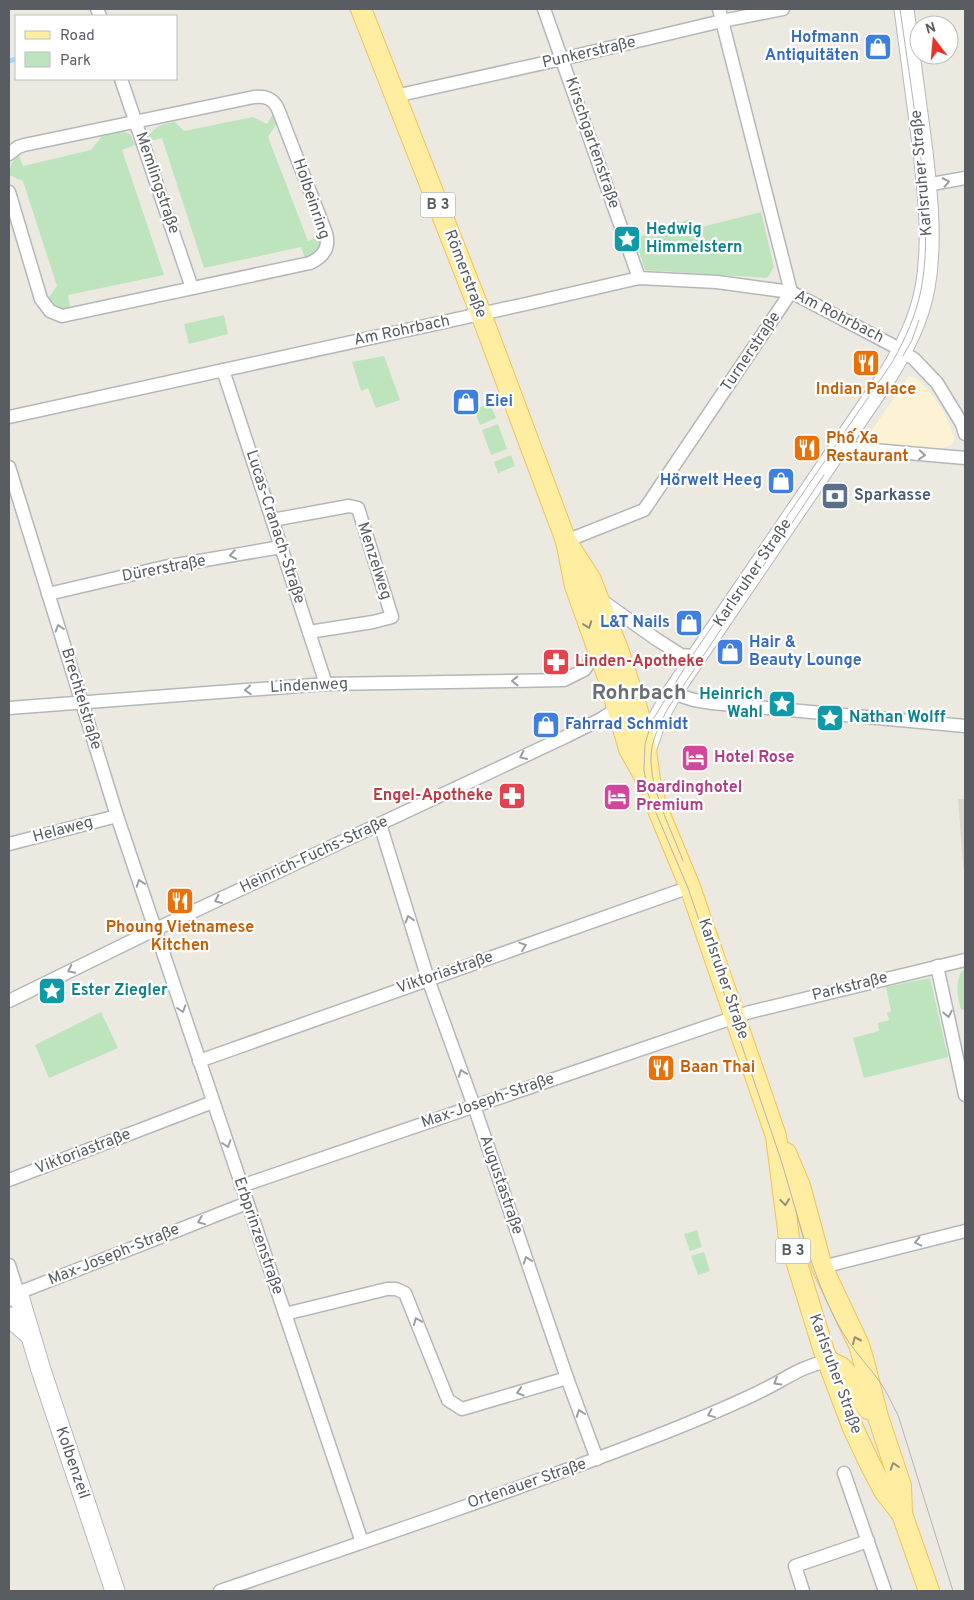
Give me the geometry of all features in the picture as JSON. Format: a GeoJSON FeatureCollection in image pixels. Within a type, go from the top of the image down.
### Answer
{"type":"FeatureCollection","features":[{"type":"Feature","properties":{"kind":"main road","name":"Römerstraße"},"geometry":{"type":"LineString","coordinates":[[361,9],[481,314],[566,541],[574,586],[618,708],[629,749],[651,788]]}},
{"type":"Feature","properties":{"kind":"main road","name":"Karlsruher Straße"},"geometry":{"type":"LineString","coordinates":[[904,9],[926,185],[928,238],[925,286],[918,313],[902,351],[888,375],[672,693],[656,722],[646,750],[651,788],[658,810],[690,887],[776,1136],[800,1186],[822,1267],[859,1345],[878,1417],[901,1486],[902,1514],[929,1591]]}},
{"type":"Feature","properties":{"kind":"main road","name":"Römerstraße"},"geometry":{"type":"LineString","coordinates":[[566,541],[591,580],[619,652],[632,691],[646,750]]}},
{"type":"Feature","properties":{"kind":"main road","name":"Karlsruher Straße"},"geometry":{"type":"LineString","coordinates":[[776,1136],[789,1238],[828,1361],[853,1428],[870,1464],[884,1491],[902,1514]]}},
{"type":"Feature","properties":{"kind":"main road","name":"Kolbenzeil"},"geometry":{"type":"LineString","coordinates":[[13,1295],[30,1335],[115,1591]]}},
{"type":"Feature","properties":{"kind":"main road"},"geometry":{"type":"LineString","coordinates":[[9,1317],[30,1335]]}},
{"type":"Feature","properties":{"kind":"main road","name":"B 3"},"geometry":{"type":"LineString","coordinates":[[828,1361],[841,1367],[859,1391],[866,1408],[878,1417]]}},
{"type":"Feature","properties":{"kind":"street","name":"Kirschgartenstraße"},"geometry":{"type":"LineString","coordinates":[[544,9],[639,278]]}},
{"type":"Feature","properties":{"kind":"street","name":"Punkerstraße"},"geometry":{"type":"LineString","coordinates":[[395,96],[562,59],[720,15],[783,9]]}},
{"type":"Feature","properties":{"kind":"street"},"geometry":{"type":"LineString","coordinates":[[720,15],[791,292]]}},
{"type":"Feature","properties":{"kind":"street","name":"Memlingstraße"},"geometry":{"type":"LineString","coordinates":[[121,80],[192,288]]}},
{"type":"Feature","properties":{"kind":"street","name":"Holbeinring"},"geometry":{"type":"LineString","coordinates":[[9,154],[24,145],[254,96],[262,96],[272,100],[278,109],[328,239],[325,252],[317,260],[310,263],[62,316],[50,312],[42,299],[9,192]]}},
{"type":"Feature","properties":{"kind":"street"},"geometry":{"type":"LineString","coordinates":[[926,185],[965,178]]}},
{"type":"Feature","properties":{"kind":"street","name":"Am Rohrbach"},"geometry":{"type":"LineString","coordinates":[[9,417],[639,278],[717,282],[791,292],[902,351],[917,362],[936,383],[962,424],[965,434]]}},
{"type":"Feature","properties":{"kind":"street","name":"Turnerstraße"},"geometry":{"type":"LineString","coordinates":[[566,541],[644,510],[791,292]]}},
{"type":"Feature","properties":{"kind":"street","name":"Lucas-Cranach-Straße"},"geometry":{"type":"LineString","coordinates":[[223,370],[326,684]]}},
{"type":"Feature","properties":{"kind":"street"},"geometry":{"type":"LineString","coordinates":[[838,447],[965,458]]}},
{"type":"Feature","properties":{"kind":"street","name":"Brechtelstraße"},"geometry":{"type":"LineString","coordinates":[[9,467],[117,816],[156,929]]}},
{"type":"Feature","properties":{"kind":"street","name":"Menzelweg"},"geometry":{"type":"LineString","coordinates":[[272,520],[349,506],[358,508],[392,617],[373,622],[309,632]]}},
{"type":"Feature","properties":{"kind":"street","name":"Dürerstraße"},"geometry":{"type":"LineString","coordinates":[[48,594],[164,567],[281,547]]}},
{"type":"Feature","properties":{"kind":"street"},"geometry":{"type":"LineString","coordinates":[[598,598],[656,639],[681,654],[692,656],[698,653]]}},
{"type":"Feature","properties":{"kind":"street","name":"Lindenweg"},"geometry":{"type":"LineString","coordinates":[[9,708],[326,684],[564,680],[584,670],[598,651]]}},
{"type":"Feature","properties":{"kind":"street"},"geometry":{"type":"LineString","coordinates":[[672,693],[712,703],[965,726]]}},
{"type":"Feature","properties":{"kind":"street","name":"Heinrich-Fuchs-Straße"},"geometry":{"type":"LineString","coordinates":[[9,1001],[156,929],[572,733],[601,719],[618,708]]}},
{"type":"Feature","properties":{"kind":"street","name":"Helaweg"},"geometry":{"type":"LineString","coordinates":[[9,844],[117,816]]}},
{"type":"Feature","properties":{"kind":"street","name":"Augustastraße"},"geometry":{"type":"LineString","coordinates":[[380,824],[428,979],[597,1459]]}},
{"type":"Feature","properties":{"kind":"street","name":"Viktoriastraße"},"geometry":{"type":"LineString","coordinates":[[199,1061],[690,887]]}},
{"type":"Feature","properties":{"kind":"street","name":"Erbprinzenstraße"},"geometry":{"type":"LineString","coordinates":[[156,929],[362,1542]]}},
{"type":"Feature","properties":{"kind":"street","name":"Parkstraße"},"geometry":{"type":"LineString","coordinates":[[736,1016],[965,960]]}},
{"type":"Feature","properties":{"kind":"street"},"geometry":{"type":"LineString","coordinates":[[937,966],[965,1095]]}},
{"type":"Feature","properties":{"kind":"street","name":"Max-Joseph-Straße"},"geometry":{"type":"LineString","coordinates":[[241,1186],[736,1016]]}},
{"type":"Feature","properties":{"kind":"street","name":"Viktoriastraße"},"geometry":{"type":"LineString","coordinates":[[9,1180],[213,1102]]}},
{"type":"Feature","properties":{"kind":"street","name":"Max-Joseph-Straße"},"geometry":{"type":"LineString","coordinates":[[13,1295],[247,1203]]}},
{"type":"Feature","properties":{"kind":"street"},"geometry":{"type":"LineString","coordinates":[[822,1267],[965,1231]]}},
{"type":"Feature","properties":{"kind":"street","name":"Kolbenzeil"},"geometry":{"type":"LineString","coordinates":[[9,1265],[13,1295]]}},
{"type":"Feature","properties":{"kind":"street"},"geometry":{"type":"LineString","coordinates":[[286,1314],[387,1289],[396,1289],[405,1293],[448,1400],[462,1409],[567,1378]]}},
{"type":"Feature","properties":{"kind":"street","name":"Ortenauer Straße"},"geometry":{"type":"LineString","coordinates":[[220,1591],[597,1459],[716,1412],[812,1364],[828,1361]]}},
{"type":"Feature","properties":{"kind":"street"},"geometry":{"type":"LineString","coordinates":[[844,1473],[885,1591]]}},
{"type":"Feature","properties":{"kind":"street"},"geometry":{"type":"LineString","coordinates":[[803,1591],[795,1566],[868,1541]]}},
{"type":"Feature","properties":{"kind":"shaded area"},"geometry":{"type":"Polygon","coordinates":[[[909,376],[916,378],[922,384],[943,411],[953,434],[954,440],[951,445],[939,449],[864,442],[909,376]]]}},
{"type":"Feature","properties":{"kind":"shaded area"},"geometry":{"type":"Polygon","coordinates":[[[958,799],[965,799],[965,874],[963,864],[958,799]]]}},
{"type":"Feature","properties":{"kind":"green space"},"geometry":{"type":"Polygon","coordinates":[[[273,114],[277,123],[268,137],[308,241],[320,236],[320,248],[313,255],[305,258],[301,247],[204,268],[162,138],[151,141],[149,136],[157,127],[163,124],[175,122],[184,131],[253,117],[267,124],[273,114]]]}},
{"type":"Feature","properties":{"kind":"green space"},"geometry":{"type":"Polygon","coordinates":[[[124,132],[130,134],[135,145],[122,150],[164,275],[68,295],[70,308],[59,310],[52,305],[49,297],[57,286],[23,181],[9,175],[11,166],[19,156],[23,166],[91,150],[102,136],[124,132]]]}},
{"type":"Feature","properties":{"kind":"green space"},"geometry":{"type":"Polygon","coordinates":[[[761,212],[774,267],[767,278],[645,270],[635,238],[690,219],[693,229],[761,212]]]}},
{"type":"Feature","properties":{"kind":"green space"},"geometry":{"type":"Polygon","coordinates":[[[224,315],[228,334],[189,344],[184,324],[224,315]]]}},
{"type":"Feature","properties":{"kind":"green space"},"geometry":{"type":"Polygon","coordinates":[[[384,356],[400,400],[376,408],[368,388],[361,391],[352,362],[384,356]]]}},
{"type":"Feature","properties":{"kind":"green space"},"geometry":{"type":"Polygon","coordinates":[[[490,404],[496,418],[480,425],[474,409],[490,404]]]}},
{"type":"Feature","properties":{"kind":"green space"},"geometry":{"type":"Polygon","coordinates":[[[498,424],[507,449],[491,455],[482,430],[498,424]]]}},
{"type":"Feature","properties":{"kind":"green space"},"geometry":{"type":"Polygon","coordinates":[[[511,455],[515,466],[498,473],[494,462],[511,455]]]}},
{"type":"Feature","properties":{"kind":"green space"},"geometry":{"type":"Polygon","coordinates":[[[965,970],[965,1009],[961,1010],[957,986],[962,971],[965,970]]]}},
{"type":"Feature","properties":{"kind":"green space"},"geometry":{"type":"Polygon","coordinates":[[[930,978],[948,1057],[864,1078],[853,1038],[879,1031],[878,1023],[889,1020],[887,1013],[891,1011],[886,987],[930,978]]]}},
{"type":"Feature","properties":{"kind":"green space"},"geometry":{"type":"Polygon","coordinates":[[[101,1012],[118,1048],[49,1078],[35,1045],[101,1012]]]}},
{"type":"Feature","properties":{"kind":"green space"},"geometry":{"type":"Polygon","coordinates":[[[697,1230],[702,1247],[690,1251],[684,1234],[697,1230]]]}},
{"type":"Feature","properties":{"kind":"green space"},"geometry":{"type":"Polygon","coordinates":[[[704,1252],[710,1271],[698,1275],[691,1256],[704,1252]]]}},
{"type":"Feature","properties":{"kind":"waterway"},"geometry":{"type":"LineString","coordinates":[[9,61],[15,59]]}},
{"type":"Feature","properties":{"kind":"tram line"},"geometry":{"type":"LineString","coordinates":[[900,9],[914,103],[925,209],[925,258],[921,290],[913,318],[893,361],[692,656],[652,721],[645,744],[644,770],[648,794],[688,888],[780,1157],[812,1264],[843,1334],[880,1382],[898,1415],[953,1591]]}},
{"type":"Feature","properties":{"kind":"tram line"},"geometry":{"type":"LineString","coordinates":[[903,356],[912,340],[919,320]]}},
{"type":"Feature","properties":{"kind":"tram line"},"geometry":{"type":"LineString","coordinates":[[683,861],[662,810],[654,783],[651,757],[656,733],[667,710],[824,475]]}},
{"type":"Feature","properties":{"kind":"place","name":"Hofmann Antiquitäten"},"geometry":{"type":"Point","coordinates":[878,47]}},
{"type":"Feature","properties":{"kind":"place","name":"Hedwig Himmelstern"},"geometry":{"type":"Point","coordinates":[627,239]}},
{"type":"Feature","properties":{"kind":"place","name":"Indian Palace"},"geometry":{"type":"Point","coordinates":[866,363]}},
{"type":"Feature","properties":{"kind":"place","name":"Eiei"},"geometry":{"type":"Point","coordinates":[466,402]}},
{"type":"Feature","properties":{"kind":"place","name":"Phố Xa Restaurant"},"geometry":{"type":"Point","coordinates":[807,448]}},
{"type":"Feature","properties":{"kind":"place","name":"Hörwelt Heeg"},"geometry":{"type":"Point","coordinates":[781,481]}},
{"type":"Feature","properties":{"kind":"place","name":"Sparkasse"},"geometry":{"type":"Point","coordinates":[835,496]}},
{"type":"Feature","properties":{"kind":"place","name":"L&T Nails"},"geometry":{"type":"Point","coordinates":[689,623]}},
{"type":"Feature","properties":{"kind":"place","name":"Hair & Beauty Lounge"},"geometry":{"type":"Point","coordinates":[730,652]}},
{"type":"Feature","properties":{"kind":"place","name":"Linden-Apotheke"},"geometry":{"type":"Point","coordinates":[556,662]}},
{"type":"Feature","properties":{"kind":"place","name":"Heinrich Wahl"},"geometry":{"type":"Point","coordinates":[782,704]}},
{"type":"Feature","properties":{"kind":"place","name":"Nathan Wolff"},"geometry":{"type":"Point","coordinates":[830,718]}},
{"type":"Feature","properties":{"kind":"place","name":"Fahrrad Schmidt"},"geometry":{"type":"Point","coordinates":[546,725]}},
{"type":"Feature","properties":{"kind":"place","name":"Hotel Rose"},"geometry":{"type":"Point","coordinates":[695,758]}},
{"type":"Feature","properties":{"kind":"place","name":"Engel-Apotheke"},"geometry":{"type":"Point","coordinates":[512,796]}},
{"type":"Feature","properties":{"kind":"place","name":"Boardinghotel Premium"},"geometry":{"type":"Point","coordinates":[617,797]}},
{"type":"Feature","properties":{"kind":"place","name":"Phoung Vietnamese Kitchen"},"geometry":{"type":"Point","coordinates":[180,901]}},
{"type":"Feature","properties":{"kind":"place","name":"Ester Ziegler"},"geometry":{"type":"Point","coordinates":[52,991]}},
{"type":"Feature","properties":{"kind":"place","name":"Baan Thai"},"geometry":{"type":"Point","coordinates":[661,1068]}},
{"type":"Feature","properties":{"kind":"district","name":"Rohrbach"},"geometry":{"type":"Point","coordinates":[639,693]}}]}
